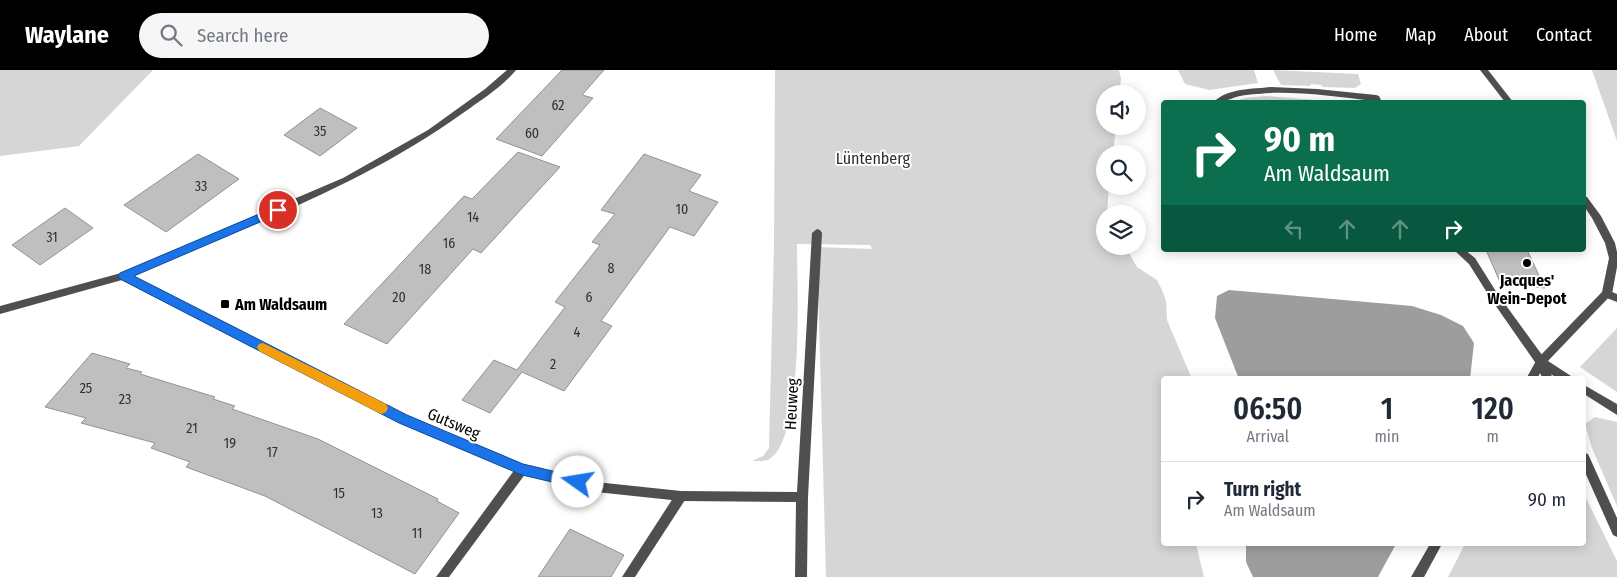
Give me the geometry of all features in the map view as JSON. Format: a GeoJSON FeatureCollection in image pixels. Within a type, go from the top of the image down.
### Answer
{"type":"FeatureCollection","features":[{"type":"Feature","properties":{"kind":"street"},"geometry":{"type":"LineString","coordinates":[[0,310],[124,276],[346,180],[431,132],[488,91],[512,70]]}},
{"type":"Feature","properties":{"kind":"street"},"geometry":{"type":"LineString","coordinates":[[1484,70],[1507,100]]}},
{"type":"Feature","properties":{"kind":"street"},"geometry":{"type":"LineString","coordinates":[[1222,100],[1237,93],[1271,90],[1376,98],[1377,100]]}},
{"type":"Feature","properties":{"kind":"street"},"geometry":{"type":"LineString","coordinates":[[1533,376],[1540,362],[1607,294],[1614,258],[1610,244],[1596,216],[1586,203]]}},
{"type":"Feature","properties":{"kind":"street","name":"Heuweg"},"geometry":{"type":"LineString","coordinates":[[801,577],[802,497],[816,233]]}},
{"type":"Feature","properties":{"kind":"street"},"geometry":{"type":"LineString","coordinates":[[1461,252],[1472,261],[1540,362],[1547,376]]}},
{"type":"Feature","properties":{"kind":"street","name":"Gutsweg"},"geometry":{"type":"LineString","coordinates":[[124,276],[403,419],[522,469],[596,487],[681,496],[802,497]]}},
{"type":"Feature","properties":{"kind":"street"},"geometry":{"type":"LineString","coordinates":[[1607,294],[1617,298]]}},
{"type":"Feature","properties":{"kind":"street"},"geometry":{"type":"LineString","coordinates":[[1540,362],[1562,376]]}},
{"type":"Feature","properties":{"kind":"street"},"geometry":{"type":"LineString","coordinates":[[1586,390],[1617,410]]}},
{"type":"Feature","properties":{"kind":"street"},"geometry":{"type":"LineString","coordinates":[[1586,462],[1617,532]]}},
{"type":"Feature","properties":{"kind":"street"},"geometry":{"type":"LineString","coordinates":[[442,577],[522,469]]}},
{"type":"Feature","properties":{"kind":"street"},"geometry":{"type":"LineString","coordinates":[[628,577],[681,496]]}},
{"type":"Feature","properties":{"kind":"street"},"geometry":{"type":"LineString","coordinates":[[1417,577],[1435,546]]}},
{"type":"Feature","properties":{"kind":"green space"},"geometry":{"type":"Polygon","coordinates":[[[0,70],[153,70],[79,146],[0,156],[0,70]]]}},
{"type":"Feature","properties":{"kind":"green space","name":"Lüntenberg"},"geometry":{"type":"Polygon","coordinates":[[[775,70],[1119,70],[1120,85],[1096,85],[1096,135],[1115,135],[1114,145],[1096,145],[1096,195],[1108,195],[1108,205],[1096,205],[1096,255],[1130,255],[1137,267],[1157,280],[1166,301],[1167,320],[1191,376],[1161,376],[1161,546],[1196,546],[1204,577],[826,577],[817,247],[872,249],[870,245],[797,244],[798,324],[793,394],[788,424],[780,447],[768,460],[752,461],[763,456],[769,448],[774,245],[775,70]]]}},
{"type":"Feature","properties":{"kind":"green space"},"geometry":{"type":"Polygon","coordinates":[[[1178,70],[1254,70],[1258,83],[1209,90],[1185,84],[1178,70]]]}},
{"type":"Feature","properties":{"kind":"green space"},"geometry":{"type":"Polygon","coordinates":[[[1273,70],[1358,74],[1361,84],[1355,88],[1323,87],[1310,84],[1311,86],[1281,85],[1273,70]]]}},
{"type":"Feature","properties":{"kind":"green space"},"geometry":{"type":"Polygon","coordinates":[[[1592,70],[1617,70],[1617,141],[1592,70]]]}},
{"type":"Feature","properties":{"kind":"green space"},"geometry":{"type":"Polygon","coordinates":[[[1266,96],[1316,100],[1238,100],[1266,96]]]}},
{"type":"Feature","properties":{"kind":"green space"},"geometry":{"type":"Polygon","coordinates":[[[1617,328],[1617,392],[1580,367],[1617,328]]]}},
{"type":"Feature","properties":{"kind":"green space"},"geometry":{"type":"Polygon","coordinates":[[[1595,417],[1617,422],[1617,506],[1592,448],[1586,423],[1595,417]]]}},
{"type":"Feature","properties":{"kind":"green space"},"geometry":{"type":"Polygon","coordinates":[[[1586,498],[1617,561],[1617,577],[1448,577],[1464,546],[1586,546],[1586,498]]]}},
{"type":"Feature","properties":{"kind":"shaded area"},"geometry":{"type":"Polygon","coordinates":[[[1229,290],[1412,306],[1441,315],[1463,326],[1474,343],[1470,376],[1238,376],[1215,318],[1217,296],[1229,290]]]}},
{"type":"Feature","properties":{"kind":"shaded area"},"geometry":{"type":"Polygon","coordinates":[[[1246,546],[1395,546],[1378,577],[1253,577],[1246,562],[1246,546]]]}},
{"type":"Feature","properties":{"kind":"building"},"geometry":{"type":"Polygon","coordinates":[[[562,70],[604,70],[582,95],[593,98],[542,156],[496,139],[562,70]]]}},
{"type":"Feature","properties":{"kind":"building"},"geometry":{"type":"Polygon","coordinates":[[[320,108],[357,128],[320,156],[284,135],[320,108]]]}},
{"type":"Feature","properties":{"kind":"building"},"geometry":{"type":"Polygon","coordinates":[[[518,152],[560,167],[481,253],[473,249],[387,344],[344,324],[464,196],[472,199],[518,152]]]}},
{"type":"Feature","properties":{"kind":"building"},"geometry":{"type":"Polygon","coordinates":[[[198,154],[239,179],[166,232],[124,205],[198,154]]]}},
{"type":"Feature","properties":{"kind":"building"},"geometry":{"type":"Polygon","coordinates":[[[644,154],[701,175],[689,191],[718,202],[694,236],[670,227],[601,321],[612,326],[564,391],[522,372],[490,413],[462,400],[494,360],[517,370],[565,307],[555,302],[600,245],[592,242],[615,214],[601,210],[644,154]]]}},
{"type":"Feature","properties":{"kind":"building"},"geometry":{"type":"Polygon","coordinates":[[[65,208],[93,228],[40,265],[12,245],[65,208]]]}},
{"type":"Feature","properties":{"kind":"building"},"geometry":{"type":"Polygon","coordinates":[[[1487,252],[1528,252],[1545,288],[1501,284],[1487,252]]]}},
{"type":"Feature","properties":{"kind":"building"},"geometry":{"type":"Polygon","coordinates":[[[92,353],[130,364],[126,368],[215,397],[213,399],[235,406],[232,409],[318,439],[438,499],[437,501],[459,513],[415,574],[265,496],[186,467],[190,462],[151,448],[155,443],[81,423],[86,418],[45,407],[92,353]]]}},
{"type":"Feature","properties":{"kind":"building"},"geometry":{"type":"Polygon","coordinates":[[[570,529],[624,555],[611,577],[538,577],[570,529]]]}},
{"type":"Feature","properties":{"kind":"slow traffic"},"geometry":{"type":"LineString","coordinates":[[263,347],[382,408]]}},
{"type":"Feature","properties":{"kind":"place","name":"Jacques' Wein-Depot"},"geometry":{"type":"Point","coordinates":[1527,263]}},
{"type":"Feature","properties":{"kind":"place","name":"Am Waldsaum"},"geometry":{"type":"Point","coordinates":[225,304]}},
{"type":"Feature","properties":{"kind":"route"},"geometry":{"type":"LineString","coordinates":[[278,210],[124,276],[403,419],[522,469],[578,482]]}}]}
